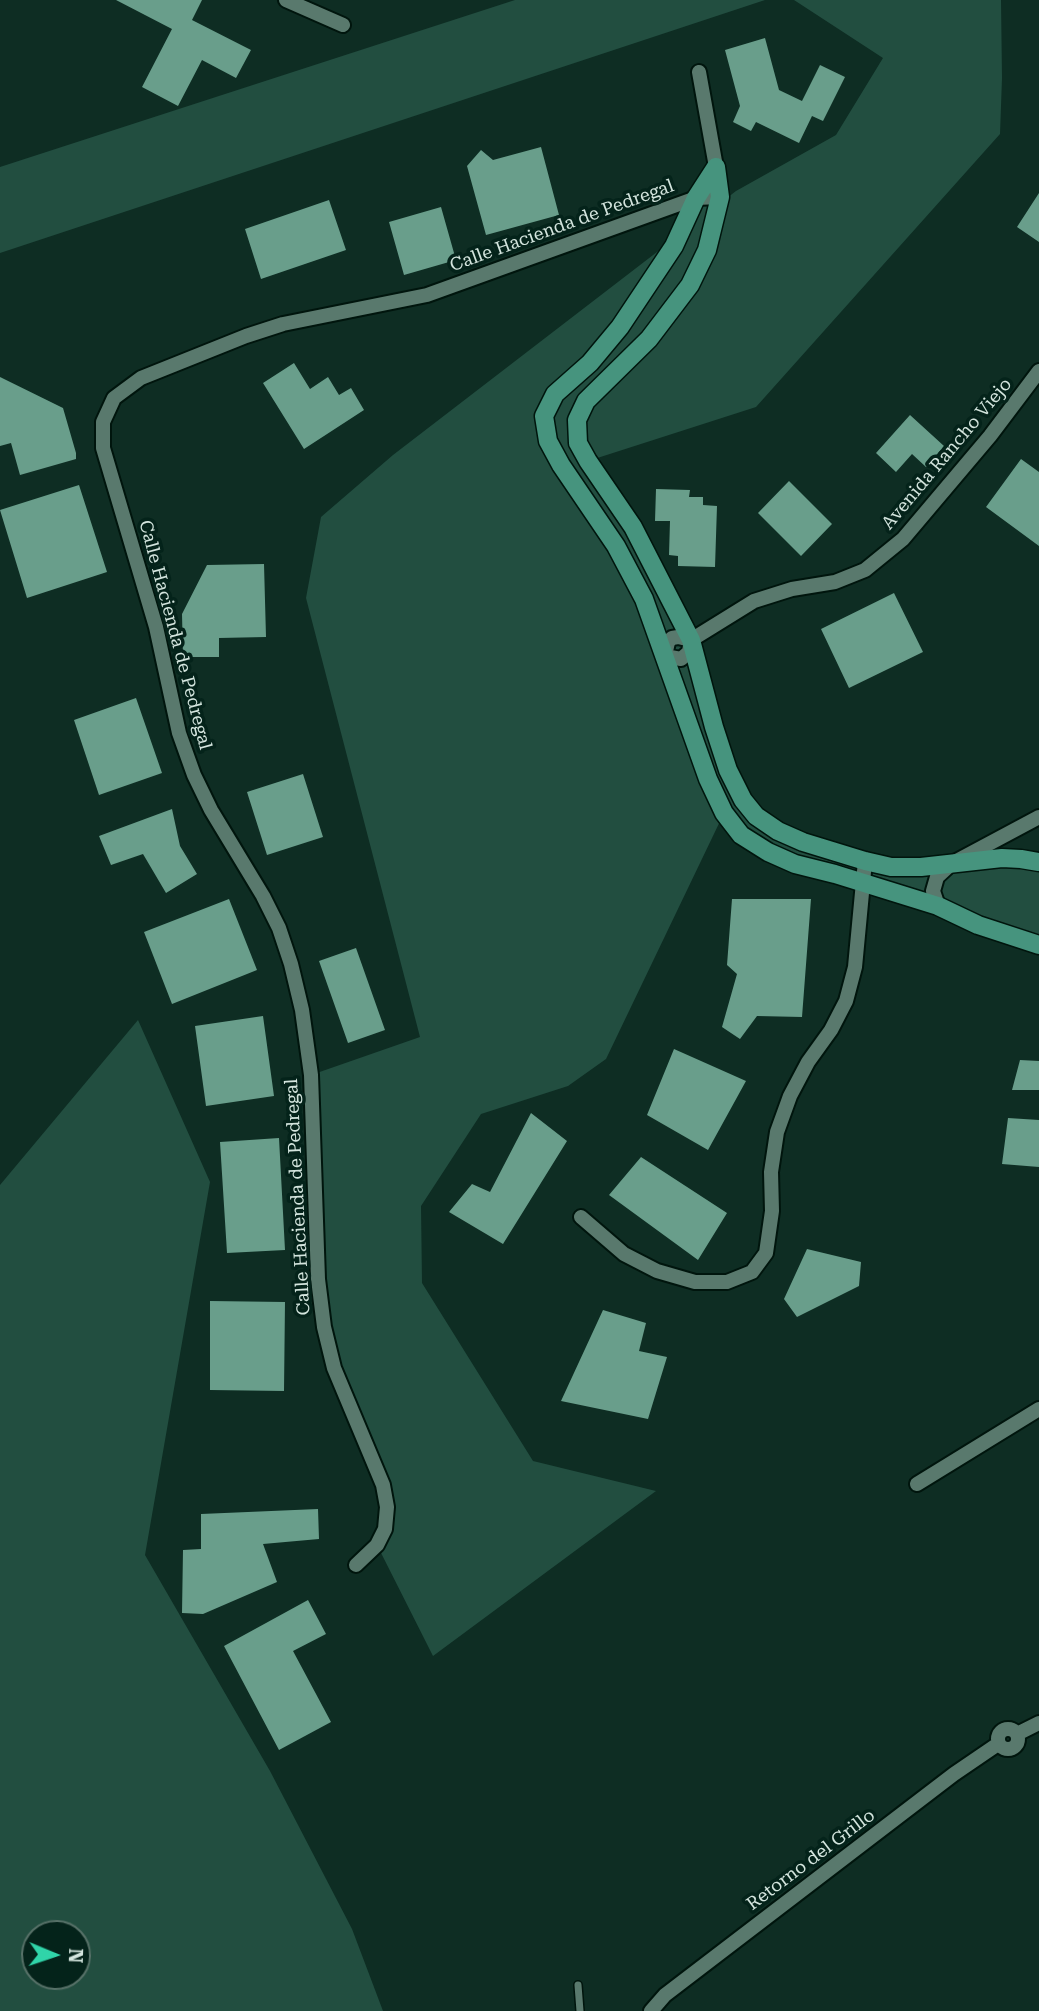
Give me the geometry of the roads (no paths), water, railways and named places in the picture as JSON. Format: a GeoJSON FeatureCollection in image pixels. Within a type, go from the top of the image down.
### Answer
{"type":"FeatureCollection","features":[{"type":"Feature","properties":{"kind":"street"},"geometry":{"type":"LineString","coordinates":[[286,0],[343,26]]}},
{"type":"Feature","properties":{"kind":"street"},"geometry":{"type":"LineString","coordinates":[[699,72],[720,197],[707,250],[690,285],[649,339],[586,401],[577,420],[578,443],[633,527],[691,640],[728,771],[743,800],[756,816],[778,831],[803,842],[891,867],[920,867],[1002,858],[1039,862]]}},
{"type":"Feature","properties":{"kind":"street"},"geometry":{"type":"LineString","coordinates":[[716,167],[696,198],[674,246],[634,308],[590,363],[555,394],[544,416],[548,441],[561,465],[616,546],[644,599],[708,779],[724,813],[741,835],[768,852],[795,864],[938,906],[978,925],[1039,945]]}},
{"type":"Feature","properties":{"kind":"street","name":"Calle Hacienda de Pedregal"},"geometry":{"type":"LineString","coordinates":[[356,1564],[377,1545],[385,1529],[387,1507],[383,1485],[334,1368],[324,1327],[318,1279],[311,1075],[302,1010],[279,928],[263,896],[211,810],[194,775],[179,733],[156,627],[103,448],[103,422],[114,398],[141,378],[246,336],[283,324],[427,295],[696,198],[720,197]]}},
{"type":"Feature","properties":{"kind":"street","name":"Avenida Rancho Viejo"},"geometry":{"type":"LineString","coordinates":[[665,656],[668,642],[672,639],[678,637],[691,640],[754,601],[792,589],[835,582],[865,570],[903,539],[990,436],[1039,371]]}},
{"type":"Feature","properties":{"kind":"street"},"geometry":{"type":"LineString","coordinates":[[938,906],[933,891],[937,877],[950,864],[1039,817]]}},
{"type":"Feature","properties":{"kind":"street"},"geometry":{"type":"LineString","coordinates":[[582,1217],[624,1254],[657,1272],[695,1282],[727,1282],[752,1272],[766,1253],[772,1211],[771,1172],[777,1132],[790,1096],[808,1062],[831,1030],[846,1000],[855,967],[865,861]]}},
{"type":"Feature","properties":{"kind":"street"},"geometry":{"type":"LineString","coordinates":[[917,1485],[1039,1409]]}},
{"type":"Feature","properties":{"kind":"street","name":"Retorno del Grillo"},"geometry":{"type":"LineString","coordinates":[[651,2011],[665,1995],[954,1774],[998,1744],[998,1733],[1002,1730],[1013,1730],[1017,1734],[1039,1723]]}},
{"type":"Feature","properties":{"kind":"lane"},"geometry":{"type":"LineString","coordinates":[[578,1985],[579,2011]]}}]}
